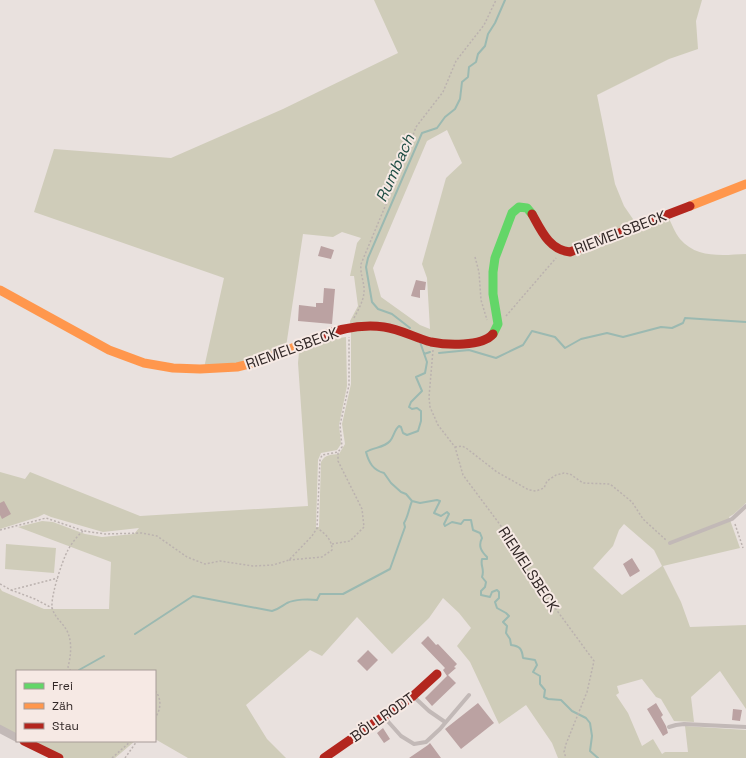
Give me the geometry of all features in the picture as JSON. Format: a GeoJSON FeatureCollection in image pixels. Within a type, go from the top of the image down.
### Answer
{"type":"FeatureCollection","features":[{"type":"Feature","properties":{"kind":"street","name":"RIEMELSBECK"},"geometry":{"type":"LineString","coordinates":[[0,290],[109,350],[144,363],[173,368],[200,369],[237,367],[258,362],[328,333],[349,328],[368,326],[385,327],[432,342],[460,344],[477,343],[490,338],[495,332],[498,324],[493,294],[493,272],[495,258],[509,220],[515,209],[522,206],[527,208],[546,237],[556,248],[561,252],[570,252],[746,184]]}},
{"type":"Feature","properties":{"kind":"street","name":"BÖLLRODT"},"geometry":{"type":"LineString","coordinates":[[324,758],[413,696],[437,674]]}},
{"type":"Feature","properties":{"kind":"street"},"geometry":{"type":"LineString","coordinates":[[0,729],[16,737]]}},
{"type":"Feature","properties":{"kind":"street"},"geometry":{"type":"LineString","coordinates":[[26,742],[59,758]]}},
{"type":"Feature","properties":{"kind":"lane"},"geometry":{"type":"LineString","coordinates":[[670,543],[732,519],[746,506]]}},
{"type":"Feature","properties":{"kind":"lane"},"geometry":{"type":"LineString","coordinates":[[383,716],[401,736],[414,744],[426,742],[469,695]]}},
{"type":"Feature","properties":{"kind":"lane"},"geometry":{"type":"LineString","coordinates":[[413,696],[428,711],[445,722]]}},
{"type":"Feature","properties":{"kind":"lane"},"geometry":{"type":"LineString","coordinates":[[670,727],[676,724],[684,724],[746,727]]}},
{"type":"Feature","properties":{"kind":"path"},"geometry":{"type":"LineString","coordinates":[[332,544],[350,541],[364,526],[362,509],[338,461],[338,452],[342,446],[340,425],[349,385],[349,328],[363,298],[364,288],[360,269],[361,264],[402,166],[416,126],[443,92],[456,61],[484,25],[496,0]]}},
{"type":"Feature","properties":{"kind":"path"},"geometry":{"type":"LineString","coordinates":[[498,324],[511,311],[561,252]]}},
{"type":"Feature","properties":{"kind":"path"},"geometry":{"type":"LineString","coordinates":[[475,257],[479,272],[481,300],[488,321]]}},
{"type":"Feature","properties":{"kind":"path","name":"RIEMELSBECK"},"geometry":{"type":"LineString","coordinates":[[432,342],[434,350],[429,397],[430,406],[438,425],[455,447],[463,475],[504,530],[528,571],[594,662],[588,692],[566,744],[564,752],[566,758]]}},
{"type":"Feature","properties":{"kind":"path"},"geometry":{"type":"LineString","coordinates":[[455,447],[462,446],[466,448],[497,472],[529,490],[536,491],[544,488],[547,481],[556,475],[564,473],[570,474],[583,483],[610,484],[632,502],[643,519],[670,543]]}},
{"type":"Feature","properties":{"kind":"path"},"geometry":{"type":"LineString","coordinates":[[288,560],[318,528],[320,460],[322,455],[338,452]]}},
{"type":"Feature","properties":{"kind":"path"},"geometry":{"type":"LineString","coordinates":[[0,530],[46,518],[84,531],[105,534],[142,532],[157,536],[187,557],[205,564],[220,561],[253,566],[273,564],[288,560],[322,557],[332,550],[332,544],[326,534],[318,528]]}},
{"type":"Feature","properties":{"kind":"path"},"geometry":{"type":"LineString","coordinates":[[732,519],[743,548]]}},
{"type":"Feature","properties":{"kind":"path"},"geometry":{"type":"LineString","coordinates":[[70,670],[68,667],[71,655],[68,633],[56,618],[52,608],[52,595],[67,552],[79,535],[84,531]]}},
{"type":"Feature","properties":{"kind":"path"},"geometry":{"type":"LineString","coordinates":[[11,590],[58,578]]}},
{"type":"Feature","properties":{"kind":"path"},"geometry":{"type":"LineString","coordinates":[[0,584],[52,608]]}},
{"type":"Feature","properties":{"kind":"path"},"geometry":{"type":"LineString","coordinates":[[156,692],[160,702],[156,716]]}},
{"type":"Feature","properties":{"kind":"path"},"geometry":{"type":"LineString","coordinates":[[112,758],[130,742]]}},
{"type":"Feature","properties":{"kind":"path"},"geometry":{"type":"LineString","coordinates":[[125,758],[135,742]]}},
{"type":"Feature","properties":{"kind":"shaded area"},"geometry":{"type":"Polygon","coordinates":[[[374,0],[702,0],[696,21],[698,49],[669,59],[597,95],[615,184],[624,206],[635,222],[668,217],[680,239],[694,250],[702,253],[719,255],[746,254],[746,503],[729,517],[740,548],[663,566],[681,602],[690,627],[746,625],[746,709],[720,671],[691,697],[694,722],[674,721],[661,699],[656,697],[642,679],[617,686],[619,693],[616,695],[628,713],[642,746],[653,739],[662,754],[665,752],[688,752],[685,726],[746,730],[746,758],[558,758],[552,743],[526,705],[499,724],[470,662],[457,646],[471,628],[459,613],[443,598],[429,618],[392,654],[357,617],[322,656],[310,650],[246,705],[267,739],[286,758],[188,758],[156,740],[156,670],[16,670],[16,734],[0,726],[0,588],[2,591],[44,609],[109,609],[111,562],[18,527],[42,521],[53,522],[85,534],[102,537],[134,534],[139,528],[103,532],[44,514],[0,529],[0,472],[25,479],[30,472],[140,516],[308,506],[298,363],[299,352],[326,340],[346,337],[347,386],[339,425],[341,444],[337,450],[321,453],[318,460],[316,527],[319,527],[321,462],[326,456],[339,454],[345,444],[342,424],[351,384],[350,321],[358,306],[354,276],[350,276],[357,243],[361,238],[342,232],[333,237],[303,234],[286,347],[258,360],[204,368],[224,278],[34,212],[54,149],[171,158],[283,109],[398,53],[374,0]],[[447,130],[427,141],[373,268],[381,297],[420,325],[430,329],[427,278],[422,264],[446,178],[462,163],[447,130]],[[624,524],[619,530],[613,546],[593,568],[622,595],[662,566],[654,550],[624,524]]]}},
{"type":"Feature","properties":{"kind":"shaded area"},"geometry":{"type":"Polygon","coordinates":[[[6,544],[56,548],[54,573],[5,569],[6,544]]]}},
{"type":"Feature","properties":{"kind":"shaded area"},"geometry":{"type":"Polygon","coordinates":[[[32,742],[134,742],[115,758],[65,758],[32,742]]]}},
{"type":"Feature","properties":{"kind":"building"},"geometry":{"type":"Polygon","coordinates":[[[321,246],[334,250],[331,259],[318,256],[321,246]]]}},
{"type":"Feature","properties":{"kind":"building"},"geometry":{"type":"Polygon","coordinates":[[[416,280],[426,282],[425,290],[420,290],[420,298],[411,296],[416,280]]]}},
{"type":"Feature","properties":{"kind":"building"},"geometry":{"type":"Polygon","coordinates":[[[324,288],[335,289],[332,324],[298,321],[299,305],[316,307],[316,303],[323,303],[324,288]]]}},
{"type":"Feature","properties":{"kind":"building"},"geometry":{"type":"Polygon","coordinates":[[[4,501],[11,514],[2,519],[0,515],[0,503],[4,501]]]}},
{"type":"Feature","properties":{"kind":"building"},"geometry":{"type":"Polygon","coordinates":[[[632,558],[640,571],[630,577],[623,564],[632,558]]]}},
{"type":"Feature","properties":{"kind":"building"},"geometry":{"type":"Polygon","coordinates":[[[428,636],[457,664],[454,667],[456,668],[448,675],[456,683],[432,706],[425,698],[447,676],[443,670],[445,668],[421,643],[428,636]]]}},
{"type":"Feature","properties":{"kind":"building"},"geometry":{"type":"Polygon","coordinates":[[[368,650],[378,660],[367,671],[357,661],[368,650]]]}},
{"type":"Feature","properties":{"kind":"building"},"geometry":{"type":"Polygon","coordinates":[[[478,703],[494,723],[461,749],[445,729],[478,703]]]}},
{"type":"Feature","properties":{"kind":"building"},"geometry":{"type":"Polygon","coordinates":[[[656,703],[663,715],[661,717],[668,733],[663,736],[647,709],[656,703]]]}},
{"type":"Feature","properties":{"kind":"building"},"geometry":{"type":"Polygon","coordinates":[[[733,709],[742,710],[740,721],[732,720],[733,709]]]}},
{"type":"Feature","properties":{"kind":"building"},"geometry":{"type":"Polygon","coordinates":[[[383,728],[390,739],[384,743],[377,733],[383,728]]]}},
{"type":"Feature","properties":{"kind":"building"},"geometry":{"type":"Polygon","coordinates":[[[430,743],[441,758],[409,758],[428,745],[430,743]]]}},
{"type":"Feature","properties":{"kind":"waterway","name":"Rumbach"},"geometry":{"type":"LineString","coordinates":[[410,328],[392,314],[378,309],[372,302],[366,267],[368,258],[422,133],[437,128],[445,117],[455,109],[460,99],[462,82],[468,77],[469,67],[476,62],[478,54],[485,46],[488,34],[495,23],[505,0]]}},
{"type":"Feature","properties":{"kind":"waterway"},"geometry":{"type":"LineString","coordinates":[[439,353],[469,350],[496,358],[523,345],[532,331],[555,337],[565,348],[581,339],[607,333],[623,337],[661,327],[672,328],[683,323],[685,318],[746,322]]}},
{"type":"Feature","properties":{"kind":"waterway","name":"Rumbach"},"geometry":{"type":"LineString","coordinates":[[420,342],[427,362],[425,373],[416,377],[422,391],[411,402],[409,407],[412,409],[417,408],[421,411],[421,421],[418,431],[407,435],[403,433],[401,427],[399,426],[388,443],[366,452],[369,460],[374,468],[384,473],[391,483],[401,492],[406,494],[412,501],[420,503],[437,500],[440,501],[434,513],[441,516],[447,512],[449,514],[444,524],[445,526],[452,522],[461,524],[464,520],[471,520],[473,530],[480,533],[482,538],[480,544],[481,548],[487,557],[487,559],[482,559],[482,577],[486,582],[485,587],[481,591],[481,595],[490,597],[492,592],[497,590],[499,592],[499,598],[495,602],[497,608],[509,616],[503,622],[507,626],[506,633],[510,639],[511,645],[520,648],[523,658],[535,660],[537,665],[533,672],[540,676],[540,684],[545,690],[544,697],[548,699],[561,700],[572,711],[586,718],[590,723],[592,736],[590,751],[598,758]]}},
{"type":"Feature","properties":{"kind":"waterway","name":"Rumbach"},"geometry":{"type":"LineString","coordinates":[[424,354],[430,352]]}},
{"type":"Feature","properties":{"kind":"waterway"},"geometry":{"type":"LineString","coordinates":[[135,634],[193,596],[272,611],[294,601],[306,599],[317,600],[320,594],[343,594],[390,569],[405,527],[404,523],[412,501]]}},
{"type":"Feature","properties":{"kind":"waterway"},"geometry":{"type":"LineString","coordinates":[[79,670],[104,656]]}},
{"type":"Feature","properties":{"kind":"traffic: fast"},"geometry":{"type":"LineString","coordinates":[[493,334],[498,324],[493,294],[493,272],[495,258],[512,213],[519,207],[527,208],[532,214]]}},
{"type":"Feature","properties":{"kind":"traffic: slow"},"geometry":{"type":"LineString","coordinates":[[690,206],[746,184]]}},
{"type":"Feature","properties":{"kind":"traffic: slow"},"geometry":{"type":"LineString","coordinates":[[0,290],[109,350],[144,363],[173,368],[200,369],[237,367],[258,362],[317,338]]}},
{"type":"Feature","properties":{"kind":"traffic: jam"},"geometry":{"type":"LineString","coordinates":[[532,214],[546,238],[556,247],[570,252],[690,206]]}},
{"type":"Feature","properties":{"kind":"traffic: jam"},"geometry":{"type":"LineString","coordinates":[[317,338],[341,330],[367,326],[390,328],[431,342],[445,344],[473,343],[488,338],[493,334]]}},
{"type":"Feature","properties":{"kind":"traffic: jam"},"geometry":{"type":"LineString","coordinates":[[324,758],[413,696],[437,674]]}},
{"type":"Feature","properties":{"kind":"traffic: jam"},"geometry":{"type":"LineString","coordinates":[[26,742],[59,758]]}}]}
